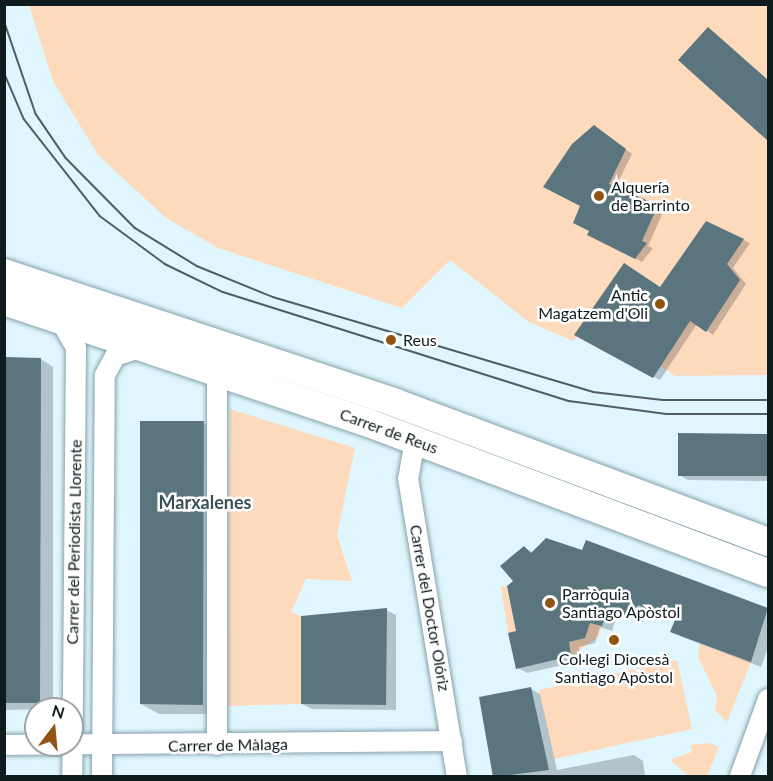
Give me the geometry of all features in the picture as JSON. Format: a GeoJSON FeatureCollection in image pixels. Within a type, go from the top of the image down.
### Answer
{"type":"FeatureCollection","features":[{"type":"Feature","properties":{"kind":"street","name":"Carrer de Reus"},"geometry":{"type":"LineString","coordinates":[[4,273],[396,403],[768,542]]}},
{"type":"Feature","properties":{"kind":"street","name":"Carrer de Reus"},"geometry":{"type":"LineString","coordinates":[[4,301],[150,347],[415,440],[768,573]]}},
{"type":"Feature","properties":{"kind":"street","name":"Carrer del Periodista Llorente"},"geometry":{"type":"LineString","coordinates":[[54,315],[66,324],[76,347],[72,697]]}},
{"type":"Feature","properties":{"kind":"street","name":"Carrer del Periodista Llorente"},"geometry":{"type":"LineString","coordinates":[[102,777],[105,375],[125,348],[150,347]]}},
{"type":"Feature","properties":{"kind":"street"},"geometry":{"type":"LineString","coordinates":[[217,370],[217,746]]}},
{"type":"Feature","properties":{"kind":"street","name":"Carrer del Doctor Olóriz"},"geometry":{"type":"LineString","coordinates":[[415,440],[408,478],[457,777]]}},
{"type":"Feature","properties":{"kind":"street"},"geometry":{"type":"LineString","coordinates":[[740,777],[768,699]]}},
{"type":"Feature","properties":{"kind":"street","name":"Carrer de Màlaga"},"geometry":{"type":"LineString","coordinates":[[84,745],[217,746],[452,741]]}},
{"type":"Feature","properties":{"kind":"street","name":"Carrer de Màlaga"},"geometry":{"type":"LineString","coordinates":[[4,745],[24,745]]}},
{"type":"Feature","properties":{"kind":"street","name":"Carrer del Periodista Llorente"},"geometry":{"type":"LineString","coordinates":[[72,757],[72,777]]}},
{"type":"Feature","properties":{"kind":"shaded area"},"geometry":{"type":"Polygon","coordinates":[[[29,5],[768,5],[768,375],[675,376],[660,366],[653,378],[577,337],[573,341],[529,322],[450,260],[402,308],[218,248],[166,218],[98,155],[53,81],[29,5]]]}},
{"type":"Feature","properties":{"kind":"shaded area"},"geometry":{"type":"Polygon","coordinates":[[[230,409],[355,448],[337,535],[352,581],[306,579],[291,612],[301,616],[301,704],[226,706],[230,409]]]}},
{"type":"Feature","properties":{"kind":"shaded area"},"geometry":{"type":"Polygon","coordinates":[[[507,586],[522,629],[508,633],[501,587],[507,586]]]}},
{"type":"Feature","properties":{"kind":"shaded area"},"geometry":{"type":"Polygon","coordinates":[[[590,623],[602,626],[598,637],[571,656],[569,642],[585,638],[590,623]]]}},
{"type":"Feature","properties":{"kind":"shaded area"},"geometry":{"type":"Polygon","coordinates":[[[700,644],[751,662],[727,722],[715,710],[717,696],[698,657],[700,644]]]}},
{"type":"Feature","properties":{"kind":"shaded area"},"geometry":{"type":"Polygon","coordinates":[[[677,660],[692,729],[554,759],[539,690],[677,660]]]}},
{"type":"Feature","properties":{"kind":"shaded area"},"geometry":{"type":"Polygon","coordinates":[[[709,743],[719,747],[707,776],[689,776],[670,760],[692,752],[690,745],[709,743]]]}},
{"type":"Feature","properties":{"kind":"building"},"geometry":{"type":"Polygon","coordinates":[[[708,27],[768,80],[768,141],[678,60],[708,27]]]}},
{"type":"Feature","properties":{"kind":"building","name":"Alquería de Barrinto"},"geometry":{"type":"Polygon","coordinates":[[[594,125],[626,149],[609,184],[658,205],[642,241],[647,243],[635,259],[587,235],[589,231],[573,223],[580,206],[543,187],[572,144],[594,125]]]}},
{"type":"Feature","properties":{"kind":"building","name":"Antic Magatzem d'Oli"},"geometry":{"type":"Polygon","coordinates":[[[706,221],[744,239],[727,264],[740,280],[706,332],[690,321],[653,378],[574,335],[624,263],[660,287],[706,221]]]}},
{"type":"Feature","properties":{"kind":"building"},"geometry":{"type":"Polygon","coordinates":[[[4,357],[41,358],[40,697],[24,697],[24,703],[4,703],[4,357]]]}},
{"type":"Feature","properties":{"kind":"building"},"geometry":{"type":"Polygon","coordinates":[[[140,421],[204,421],[203,705],[140,704],[140,421]]]}},
{"type":"Feature","properties":{"kind":"building"},"geometry":{"type":"Polygon","coordinates":[[[678,433],[768,434],[768,476],[678,476],[678,433]]]}},
{"type":"Feature","properties":{"kind":"building"},"geometry":{"type":"Polygon","coordinates":[[[546,538],[582,550],[586,540],[768,608],[751,662],[670,632],[675,620],[638,605],[633,618],[608,609],[602,626],[590,623],[585,638],[569,642],[571,656],[516,669],[508,633],[516,631],[507,586],[513,581],[500,566],[524,546],[531,553],[546,538]]]}},
{"type":"Feature","properties":{"kind":"building"},"geometry":{"type":"Polygon","coordinates":[[[387,608],[386,705],[301,704],[301,616],[387,608]]]}},
{"type":"Feature","properties":{"kind":"building"},"geometry":{"type":"Polygon","coordinates":[[[531,687],[549,770],[493,777],[479,697],[531,687]]]}},
{"type":"Feature","properties":{"kind":"tram line"},"geometry":{"type":"LineString","coordinates":[[4,20],[36,114],[66,158],[135,228],[197,266],[273,297],[593,392],[663,400],[768,400]]}},
{"type":"Feature","properties":{"kind":"tram line"},"geometry":{"type":"LineString","coordinates":[[4,72],[24,119],[100,216],[165,264],[223,292],[569,401],[666,414],[768,414]]}},
{"type":"Feature","properties":{"kind":"place","name":"Alquería de Barrinto"},"geometry":{"type":"Point","coordinates":[599,196]}},
{"type":"Feature","properties":{"kind":"place","name":"Antic Magatzem d'Oli"},"geometry":{"type":"Point","coordinates":[660,304]}},
{"type":"Feature","properties":{"kind":"place","name":"Reus"},"geometry":{"type":"Point","coordinates":[391,340]}},
{"type":"Feature","properties":{"kind":"place","name":"Parròquia Santiago Apòstol"},"geometry":{"type":"Point","coordinates":[550,603]}},
{"type":"Feature","properties":{"kind":"place","name":"Col·legi Diocesà Santiago Apòstol"},"geometry":{"type":"Point","coordinates":[614,640]}},
{"type":"Feature","properties":{"kind":"district","name":"Marxalenes"},"geometry":{"type":"Point","coordinates":[205,502]}}]}
